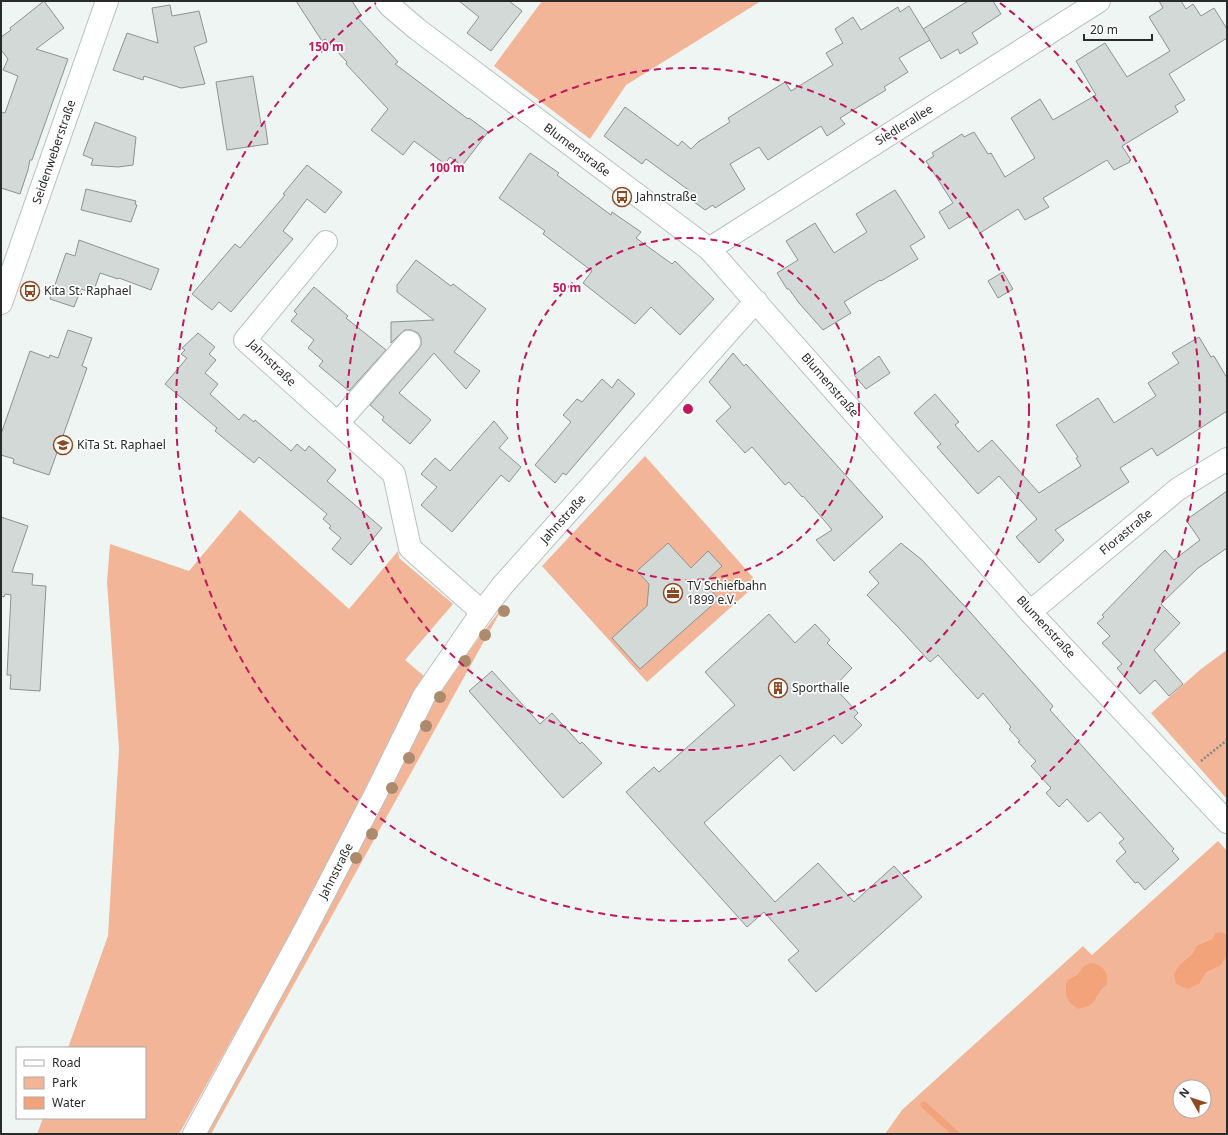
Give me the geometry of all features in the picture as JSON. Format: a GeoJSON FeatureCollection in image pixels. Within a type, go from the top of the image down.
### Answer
{"type":"FeatureCollection","features":[{"type":"Feature","properties":{"kind":"street","name":"Seidenweberstraße"},"geometry":{"type":"LineString","coordinates":[[1,303],[107,1]]}},
{"type":"Feature","properties":{"kind":"street","name":"Blumenstraße"},"geometry":{"type":"LineString","coordinates":[[386,1],[417,29],[709,249],[1030,612],[1184,774],[1227,822]]}},
{"type":"Feature","properties":{"kind":"street","name":"Siedlerallee"},"geometry":{"type":"LineString","coordinates":[[709,249],[1099,1]]}},
{"type":"Feature","properties":{"kind":"street","name":"Jahnstraße"},"geometry":{"type":"LineString","coordinates":[[326,242],[245,340],[394,474],[410,548],[482,612]]}},
{"type":"Feature","properties":{"kind":"street","name":"Jahnstraße"},"geometry":{"type":"LineString","coordinates":[[194,1134],[305,930],[424,696],[482,612],[502,586],[756,301]]}},
{"type":"Feature","properties":{"kind":"street"},"geometry":{"type":"LineString","coordinates":[[338,423],[409,342]]}},
{"type":"Feature","properties":{"kind":"street","name":"Florastraße"},"geometry":{"type":"LineString","coordinates":[[1030,612],[1178,489],[1227,459]]}},
{"type":"Feature","properties":{"kind":"path"},"geometry":{"type":"LineString","coordinates":[[1184,774],[1227,740]]}},
{"type":"Feature","properties":{"kind":"green space"},"geometry":{"type":"Polygon","coordinates":[[[542,1],[761,1],[626,85],[590,139],[494,66],[542,1]]]}},
{"type":"Feature","properties":{"kind":"green space"},"geometry":{"type":"Polygon","coordinates":[[[645,456],[758,583],[647,682],[542,566],[645,456]]]}},
{"type":"Feature","properties":{"kind":"green space"},"geometry":{"type":"Polygon","coordinates":[[[240,510],[349,609],[398,551],[399,558],[453,604],[405,660],[424,676],[326,870],[179,1134],[37,1134],[43,1119],[146,1119],[146,1047],[68,1047],[108,936],[119,749],[107,582],[110,544],[189,571],[240,510]]]}},
{"type":"Feature","properties":{"kind":"green space"},"geometry":{"type":"Polygon","coordinates":[[[504,605],[211,1134],[201,1134],[429,704],[504,605]]]}},
{"type":"Feature","properties":{"kind":"green space"},"geometry":{"type":"Polygon","coordinates":[[[1227,650],[1227,799],[1151,713],[1201,669],[1227,650]]]}},
{"type":"Feature","properties":{"kind":"green space"},"geometry":{"type":"Polygon","coordinates":[[[1218,841],[1227,851],[1227,935],[1223,932],[1212,939],[1197,945],[1192,954],[1180,964],[1200,983],[1206,973],[1220,966],[1227,957],[1227,1134],[885,1134],[902,1110],[1083,946],[1092,955],[1218,841]],[[1078,974],[1069,979],[1096,999],[1099,991],[1106,986],[1078,974]]]}},
{"type":"Feature","properties":{"kind":"water"},"geometry":{"type":"Polygon","coordinates":[[[1223,932],[1227,935],[1227,957],[1220,966],[1206,973],[1200,983],[1188,989],[1176,984],[1174,974],[1180,964],[1192,954],[1197,945],[1212,939],[1216,933],[1223,932]]]}},
{"type":"Feature","properties":{"kind":"water"},"geometry":{"type":"Polygon","coordinates":[[[1092,963],[1100,966],[1105,971],[1107,977],[1106,986],[1101,990],[1094,1002],[1078,1009],[1069,1002],[1066,995],[1066,984],[1069,979],[1078,974],[1085,965],[1092,963]]]}},
{"type":"Feature","properties":{"kind":"building"},"geometry":{"type":"Polygon","coordinates":[[[44,1],[64,28],[36,49],[68,59],[32,160],[30,160],[20,194],[1,188],[1,112],[5,113],[18,76],[3,70],[8,59],[1,50],[1,37],[44,1]]]}},
{"type":"Feature","properties":{"kind":"building"},"geometry":{"type":"Polygon","coordinates":[[[296,1],[352,1],[361,15],[357,17],[398,62],[395,64],[468,119],[469,118],[488,132],[462,166],[450,157],[445,164],[414,141],[403,155],[371,130],[388,109],[325,39],[322,41],[296,1]]]}},
{"type":"Feature","properties":{"kind":"building"},"geometry":{"type":"Polygon","coordinates":[[[459,1],[509,1],[522,11],[491,51],[467,33],[479,17],[459,1]]]}},
{"type":"Feature","properties":{"kind":"building"},"geometry":{"type":"Polygon","coordinates":[[[968,1],[993,1],[1001,14],[972,33],[978,43],[960,54],[958,49],[941,59],[923,29],[968,1]]]}},
{"type":"Feature","properties":{"kind":"building"},"geometry":{"type":"Polygon","coordinates":[[[1159,1],[1181,1],[1186,9],[1193,4],[1201,16],[1214,8],[1227,29],[1227,38],[1169,74],[1185,100],[1175,106],[1178,112],[1122,146],[1131,160],[1129,161],[1130,162],[1114,170],[1107,160],[1043,198],[1049,207],[1025,220],[1018,209],[980,233],[970,216],[949,229],[939,212],[953,203],[926,161],[934,156],[932,153],[962,134],[964,137],[974,132],[988,154],[991,153],[1005,177],[1035,158],[1011,118],[1040,99],[1053,120],[1096,95],[1076,61],[1105,43],[1127,77],[1170,51],[1149,17],[1163,8],[1159,1]]]}},
{"type":"Feature","properties":{"kind":"building"},"geometry":{"type":"Polygon","coordinates":[[[170,5],[172,16],[199,11],[207,42],[194,47],[205,84],[181,88],[144,76],[143,80],[113,70],[127,33],[158,43],[152,8],[170,5]]]}},
{"type":"Feature","properties":{"kind":"building"},"geometry":{"type":"Polygon","coordinates":[[[909,6],[930,40],[899,58],[908,72],[884,87],[886,90],[840,118],[845,124],[827,136],[821,126],[768,160],[759,147],[730,164],[745,189],[715,208],[713,205],[705,210],[686,196],[690,191],[646,159],[642,164],[604,136],[625,107],[678,146],[682,141],[691,149],[698,142],[730,122],[728,118],[785,82],[791,91],[833,65],[826,53],[843,43],[835,29],[853,17],[861,30],[898,7],[900,12],[909,6]]]}},
{"type":"Feature","properties":{"kind":"building"},"geometry":{"type":"Polygon","coordinates":[[[253,76],[261,124],[265,123],[268,144],[227,150],[216,82],[253,76]]]}},
{"type":"Feature","properties":{"kind":"building"},"geometry":{"type":"Polygon","coordinates":[[[95,122],[136,137],[133,165],[118,167],[91,165],[93,159],[83,155],[95,122]]]}},
{"type":"Feature","properties":{"kind":"building"},"geometry":{"type":"Polygon","coordinates":[[[530,153],[559,173],[557,175],[611,215],[612,212],[641,232],[636,238],[672,264],[675,261],[714,299],[680,335],[651,307],[635,324],[583,283],[592,271],[543,234],[545,231],[499,198],[530,153]]]}},
{"type":"Feature","properties":{"kind":"building"},"geometry":{"type":"Polygon","coordinates":[[[307,165],[342,192],[325,213],[307,199],[283,231],[293,239],[231,312],[219,302],[212,310],[192,294],[235,244],[240,248],[285,195],[283,194],[307,165]]]}},
{"type":"Feature","properties":{"kind":"building"},"geometry":{"type":"Polygon","coordinates":[[[86,189],[136,201],[135,204],[137,205],[131,222],[81,210],[86,189]]]}},
{"type":"Feature","properties":{"kind":"building"},"geometry":{"type":"Polygon","coordinates":[[[895,190],[925,237],[910,246],[918,259],[844,302],[851,313],[823,330],[799,303],[789,289],[787,289],[777,273],[798,260],[786,241],[815,223],[834,253],[867,232],[856,214],[895,190]]]}},
{"type":"Feature","properties":{"kind":"building"},"geometry":{"type":"Polygon","coordinates":[[[79,240],[159,269],[151,290],[119,278],[118,279],[100,273],[93,293],[81,289],[74,307],[50,299],[66,253],[75,256],[79,240]]]}},
{"type":"Feature","properties":{"kind":"building"},"geometry":{"type":"Polygon","coordinates":[[[416,260],[451,286],[453,284],[486,309],[454,352],[480,371],[466,389],[434,353],[399,393],[431,420],[410,444],[382,420],[384,417],[370,405],[421,345],[421,338],[418,333],[411,330],[405,330],[391,343],[391,322],[434,320],[397,292],[397,285],[416,260]]]}},
{"type":"Feature","properties":{"kind":"building"},"geometry":{"type":"Polygon","coordinates":[[[1003,272],[1013,289],[998,298],[988,281],[1003,272]]]}},
{"type":"Feature","properties":{"kind":"building"},"geometry":{"type":"Polygon","coordinates":[[[314,287],[348,316],[346,318],[386,350],[349,391],[319,366],[323,361],[308,348],[314,340],[291,321],[297,314],[294,311],[314,287]]]}},
{"type":"Feature","properties":{"kind":"building"},"geometry":{"type":"Polygon","coordinates":[[[68,330],[92,338],[82,366],[87,368],[49,475],[13,463],[14,459],[1,455],[1,434],[30,351],[49,358],[50,355],[58,358],[68,330]]]}},
{"type":"Feature","properties":{"kind":"building"},"geometry":{"type":"Polygon","coordinates":[[[198,333],[215,347],[209,354],[216,360],[205,373],[218,384],[210,394],[239,420],[244,414],[254,422],[255,420],[291,451],[297,444],[305,451],[309,446],[336,470],[327,481],[382,528],[351,565],[332,549],[341,538],[329,528],[331,526],[323,519],[327,514],[259,457],[254,463],[215,431],[217,428],[165,384],[187,358],[181,354],[185,350],[182,348],[198,333]]]}},
{"type":"Feature","properties":{"kind":"building"},"geometry":{"type":"Polygon","coordinates":[[[1199,337],[1211,357],[1214,356],[1227,378],[1227,411],[1157,456],[1152,448],[1120,468],[1129,482],[1055,530],[1064,540],[1039,563],[1016,537],[1037,519],[999,476],[978,494],[937,447],[941,444],[914,413],[935,394],[959,422],[955,425],[978,452],[992,440],[1039,493],[1081,466],[1076,458],[1078,457],[1056,425],[1098,398],[1114,423],[1156,396],[1148,383],[1179,363],[1172,353],[1199,337]]]}},
{"type":"Feature","properties":{"kind":"building"},"geometry":{"type":"Polygon","coordinates":[[[733,353],[744,366],[746,364],[883,517],[834,561],[816,540],[832,530],[829,526],[789,482],[785,485],[752,447],[745,453],[716,421],[731,407],[709,382],[733,353]]]}},
{"type":"Feature","properties":{"kind":"building"},"geometry":{"type":"Polygon","coordinates":[[[879,356],[890,373],[866,389],[854,375],[879,356]]]}},
{"type":"Feature","properties":{"kind":"building"},"geometry":{"type":"Polygon","coordinates":[[[602,379],[612,388],[618,379],[635,394],[566,475],[563,473],[555,483],[535,465],[571,422],[563,415],[577,399],[582,402],[602,379]]]}},
{"type":"Feature","properties":{"kind":"building"},"geometry":{"type":"Polygon","coordinates":[[[494,421],[508,438],[499,448],[521,467],[509,482],[501,475],[452,532],[421,505],[437,487],[421,474],[435,458],[450,471],[494,421]]]}},
{"type":"Feature","properties":{"kind":"building"},"geometry":{"type":"Polygon","coordinates":[[[1227,491],[1227,548],[1198,568],[1161,604],[1180,623],[1154,650],[1183,684],[1169,696],[1155,680],[1140,694],[1117,668],[1122,664],[1102,643],[1110,636],[1097,623],[1104,617],[1102,615],[1165,550],[1174,560],[1200,540],[1186,520],[1227,491]]]}},
{"type":"Feature","properties":{"kind":"building"},"geometry":{"type":"Polygon","coordinates":[[[1,517],[28,526],[12,572],[33,574],[32,585],[46,586],[40,691],[10,689],[11,675],[7,675],[11,595],[5,594],[4,597],[1,596],[1,517]]]}},
{"type":"Feature","properties":{"kind":"building"},"geometry":{"type":"Polygon","coordinates":[[[668,543],[691,568],[708,551],[722,566],[704,583],[719,599],[640,669],[612,638],[647,606],[649,584],[637,571],[668,543]]]}},
{"type":"Feature","properties":{"kind":"building"},"geometry":{"type":"Polygon","coordinates":[[[901,543],[922,560],[970,612],[1053,706],[1050,710],[1174,849],[1172,851],[1179,859],[1145,890],[1138,882],[1135,883],[1116,861],[1126,852],[1119,843],[1124,839],[1100,812],[1088,822],[1067,799],[1059,807],[1046,793],[1051,788],[1031,766],[1036,761],[1018,742],[1020,741],[1009,729],[1011,727],[983,693],[978,699],[938,655],[930,662],[867,595],[879,583],[869,572],[901,543]]]}},
{"type":"Feature","properties":{"kind":"building"},"geometry":{"type":"Polygon","coordinates":[[[769,614],[795,643],[815,624],[830,640],[827,643],[852,668],[834,687],[858,713],[854,717],[862,725],[842,744],[834,735],[794,771],[780,755],[704,823],[775,902],[818,863],[854,902],[894,866],[922,897],[816,992],[788,960],[799,951],[764,912],[747,927],[626,792],[654,767],[659,772],[735,705],[705,672],[769,614]]]}},
{"type":"Feature","properties":{"kind":"building"},"geometry":{"type":"Polygon","coordinates":[[[492,671],[540,724],[552,713],[580,744],[582,742],[602,763],[563,798],[469,691],[492,671]]]}},
{"type":"Feature","properties":{"kind":"waterway"},"geometry":{"type":"LineString","coordinates":[[924,1105],[956,1134]]}},
{"type":"Feature","properties":{"kind":"place","name":"Jahnstraße"},"geometry":{"type":"Point","coordinates":[622,197]}},
{"type":"Feature","properties":{"kind":"place","name":"Kita St. Raphael"},"geometry":{"type":"Point","coordinates":[30,291]}},
{"type":"Feature","properties":{"kind":"place","name":"KiTa St. Raphael"},"geometry":{"type":"Point","coordinates":[63,445]}},
{"type":"Feature","properties":{"kind":"place","name":"TV Schiefbahn 1899 e.V."},"geometry":{"type":"Point","coordinates":[673,593]}},
{"type":"Feature","properties":{"kind":"place","name":"Sporthalle"},"geometry":{"type":"Point","coordinates":[778,688]}}]}
